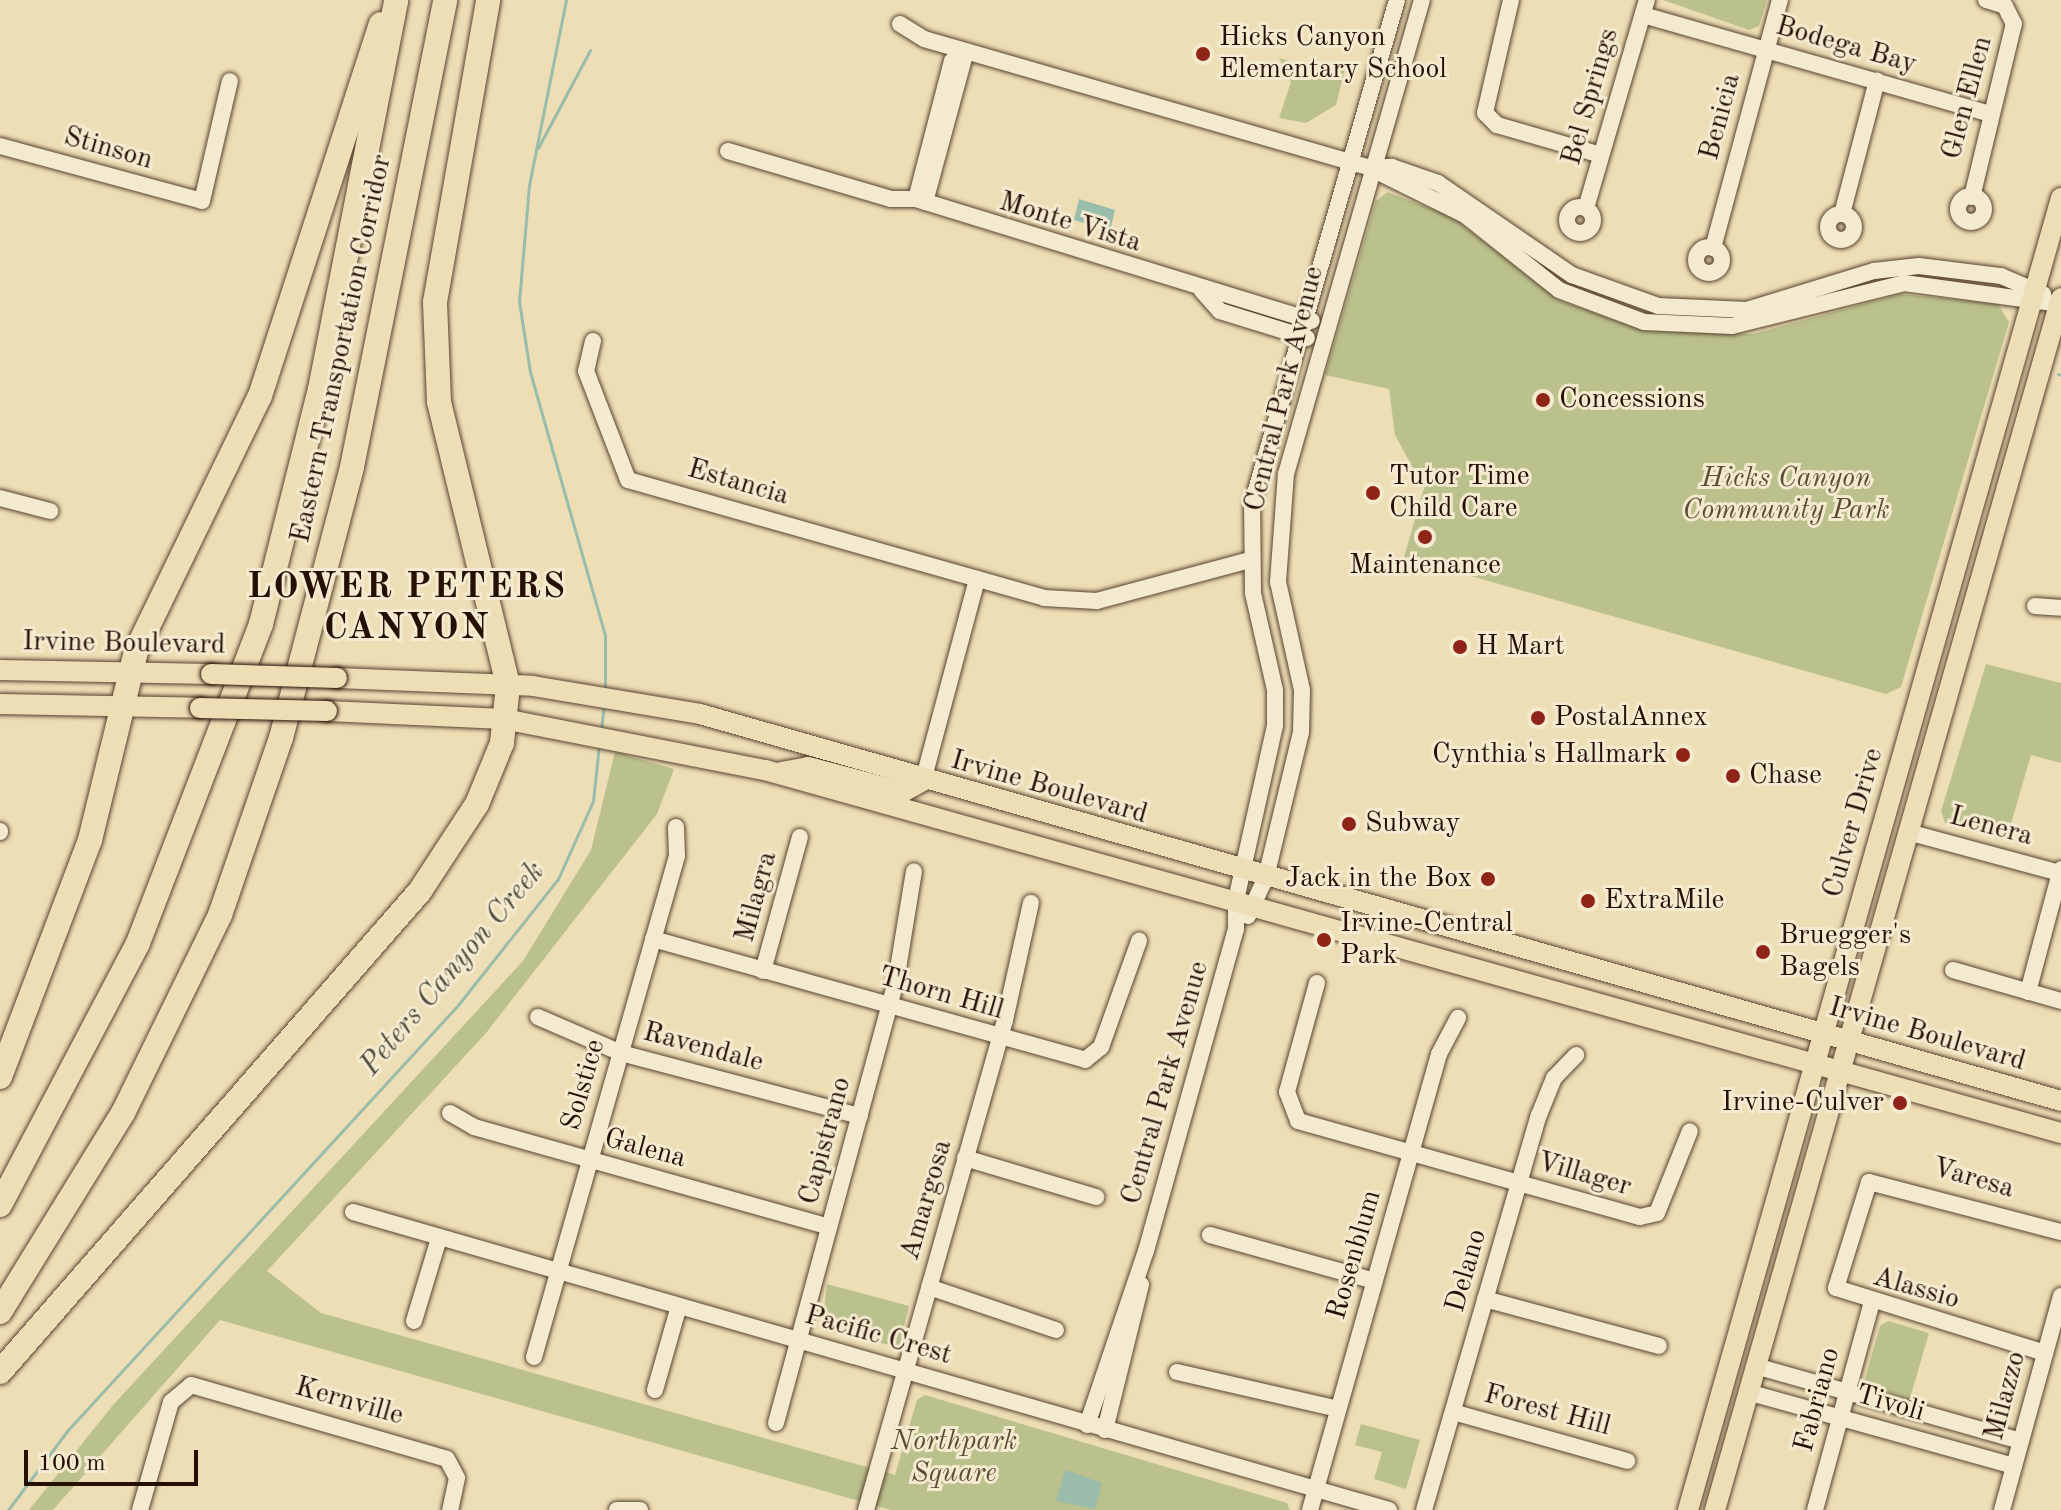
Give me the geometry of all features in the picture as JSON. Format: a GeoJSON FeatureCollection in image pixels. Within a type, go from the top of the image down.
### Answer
{"type":"FeatureCollection","features":[{"type":"Feature","properties":{"kind":"highway"},"geometry":{"type":"LineString","coordinates":[[0,1077],[90,840],[129,670],[260,396],[367,56],[394,0]]}},
{"type":"Feature","properties":{"kind":"highway","name":"Eastern Transportation Corridor"},"geometry":{"type":"LineString","coordinates":[[0,1205],[138,943],[261,624],[320,389],[394,0]]}},
{"type":"Feature","properties":{"kind":"highway","name":"Eastern Transportation Corridor"},"geometry":{"type":"LineString","coordinates":[[0,1312],[130,1099],[220,915],[276,753],[352,467],[445,0]]}},
{"type":"Feature","properties":{"kind":"highway"},"geometry":{"type":"LineString","coordinates":[[0,1372],[420,891],[477,804],[504,719],[508,685],[450,452],[436,352],[435,302],[453,175],[488,0]]}},
{"type":"Feature","properties":{"kind":"main road","name":"Culver Drive"},"geometry":{"type":"LineString","coordinates":[[1688,1510],[1817,1061],[2026,296],[2061,198]]}},
{"type":"Feature","properties":{"kind":"main road","name":"Culver Drive"},"geometry":{"type":"LineString","coordinates":[[1715,1510],[1759,1367],[2060,301]]}},
{"type":"Feature","properties":{"kind":"main road","name":"Irvine Boulevard"},"geometry":{"type":"LineString","coordinates":[[0,670],[129,670],[508,685],[562,689],[648,703],[2061,1101]]}},
{"type":"Feature","properties":{"kind":"main road","name":"Irvine Boulevard"},"geometry":{"type":"LineString","coordinates":[[0,704],[327,711],[504,719],[644,742],[778,773],[1257,904],[1842,1068],[2061,1133]]}},
{"type":"Feature","properties":{"kind":"main road"},"geometry":{"type":"LineString","coordinates":[[778,773],[808,767],[903,792],[923,781]]}},
{"type":"Feature","properties":{"kind":"street","name":"Central Park Avenue"},"geometry":{"type":"LineString","coordinates":[[1087,1425],[1146,1251],[1236,929],[1236,900],[1275,726],[1250,560],[1252,504],[1348,160],[1397,0]]}},
{"type":"Feature","properties":{"kind":"street","name":"Central Park Avenue"},"geometry":{"type":"LineString","coordinates":[[1236,929],[1257,904],[1266,877],[1301,732],[1302,690],[1278,582],[1277,536],[1320,342],[1422,0]]}},
{"type":"Feature","properties":{"kind":"street"},"geometry":{"type":"LineString","coordinates":[[1511,0],[1485,113],[1497,125],[1601,155]]}},
{"type":"Feature","properties":{"kind":"street","name":"Benicia"},"geometry":{"type":"LineString","coordinates":[[1713,248],[1780,0]]}},
{"type":"Feature","properties":{"kind":"street","name":"Glen Ellen"},"geometry":{"type":"LineString","coordinates":[[1972,197],[2012,34],[2010,14],[1986,0]]}},
{"type":"Feature","properties":{"kind":"street","name":"Bel Springs"},"geometry":{"type":"LineString","coordinates":[[1586,208],[1645,7]]}},
{"type":"Feature","properties":{"kind":"street","name":"Bodega Bay"},"geometry":{"type":"LineString","coordinates":[[1645,7],[1766,51],[1990,114]]}},
{"type":"Feature","properties":{"kind":"street"},"geometry":{"type":"LineString","coordinates":[[900,24],[961,50],[1370,168],[1465,215],[1559,290],[1612,314],[1672,326],[1761,322],[1904,283],[1957,285],[2060,301]]}},
{"type":"Feature","properties":{"kind":"street"},"geometry":{"type":"LineString","coordinates":[[921,201],[961,50]]}},
{"type":"Feature","properties":{"kind":"street","name":"Stinson"},"geometry":{"type":"LineString","coordinates":[[0,146],[202,201],[230,81]]}},
{"type":"Feature","properties":{"kind":"street"},"geometry":{"type":"LineString","coordinates":[[1842,214],[1877,81]]}},
{"type":"Feature","properties":{"kind":"street","name":"Monte Vista"},"geometry":{"type":"LineString","coordinates":[[728,151],[891,199],[921,201],[1202,291],[1325,324]]}},
{"type":"Feature","properties":{"kind":"street"},"geometry":{"type":"LineString","coordinates":[[1370,168],[1392,167],[1438,183],[1572,275],[1674,308],[1747,310],[1874,271],[1919,266],[2026,296]]}},
{"type":"Feature","properties":{"kind":"street","name":"Monte Vista"},"geometry":{"type":"LineString","coordinates":[[1202,291],[1220,311],[1320,342]]}},
{"type":"Feature","properties":{"kind":"street"},"geometry":{"type":"LineString","coordinates":[[1672,326],[1674,308]]}},
{"type":"Feature","properties":{"kind":"street","name":"Estancia"},"geometry":{"type":"LineString","coordinates":[[593,341],[586,371],[628,480],[977,579],[1082,603],[1250,560]]}},
{"type":"Feature","properties":{"kind":"street"},"geometry":{"type":"LineString","coordinates":[[0,498],[50,511]]}},
{"type":"Feature","properties":{"kind":"street"},"geometry":{"type":"LineString","coordinates":[[923,781],[977,579]]}},
{"type":"Feature","properties":{"kind":"street"},"geometry":{"type":"LineString","coordinates":[[2035,606],[2061,608]]}},
{"type":"Feature","properties":{"kind":"street","name":"Solstice"},"geometry":{"type":"LineString","coordinates":[[534,1357],[677,856],[676,827]]}},
{"type":"Feature","properties":{"kind":"street","name":"Lenera"},"geometry":{"type":"LineString","coordinates":[[1908,832],[2060,871]]}},
{"type":"Feature","properties":{"kind":"street","name":"Milagra"},"geometry":{"type":"LineString","coordinates":[[763,971],[800,837]]}},
{"type":"Feature","properties":{"kind":"street","name":"Capistrano"},"geometry":{"type":"LineString","coordinates":[[776,1423],[890,1007],[914,871]]}},
{"type":"Feature","properties":{"kind":"street"},"geometry":{"type":"LineString","coordinates":[[2028,992],[2060,871]]}},
{"type":"Feature","properties":{"kind":"street","name":"Amargosa"},"geometry":{"type":"LineString","coordinates":[[866,1510],[999,1038],[1031,903]]}},
{"type":"Feature","properties":{"kind":"street","name":"Thorn Hill"},"geometry":{"type":"LineString","coordinates":[[653,939],[1076,1060],[1095,1056],[1139,941]]}},
{"type":"Feature","properties":{"kind":"street"},"geometry":{"type":"LineString","coordinates":[[1953,970],[2061,1001]]}},
{"type":"Feature","properties":{"kind":"street","name":"Villager"},"geometry":{"type":"LineString","coordinates":[[1317,983],[1287,1092],[1290,1113],[1519,1184],[1650,1217],[1664,1201],[1690,1131]]}},
{"type":"Feature","properties":{"kind":"street","name":"Ravendale"},"geometry":{"type":"LineString","coordinates":[[538,1017],[621,1053],[860,1116]]}},
{"type":"Feature","properties":{"kind":"street","name":"Rosenblum"},"geometry":{"type":"LineString","coordinates":[[1310,1510],[1439,1054],[1458,1018]]}},
{"type":"Feature","properties":{"kind":"street","name":"Delano"},"geometry":{"type":"LineString","coordinates":[[1424,1510],[1547,1092],[1576,1055]]}},
{"type":"Feature","properties":{"kind":"street","name":"Galena"},"geometry":{"type":"LineString","coordinates":[[450,1113],[590,1161],[829,1227]]}},
{"type":"Feature","properties":{"kind":"street"},"geometry":{"type":"LineString","coordinates":[[965,1158],[1096,1197]]}},
{"type":"Feature","properties":{"kind":"street","name":"Varesa"},"geometry":{"type":"LineString","coordinates":[[1869,1182],[2061,1232]]}},
{"type":"Feature","properties":{"kind":"street","name":"Alassio"},"geometry":{"type":"LineString","coordinates":[[1869,1182],[1836,1288],[1871,1305],[2045,1353]]}},
{"type":"Feature","properties":{"kind":"street","name":"Pacific Crest"},"geometry":{"type":"LineString","coordinates":[[353,1212],[1389,1510]]}},
{"type":"Feature","properties":{"kind":"street"},"geometry":{"type":"LineString","coordinates":[[1210,1235],[1375,1281]]}},
{"type":"Feature","properties":{"kind":"street"},"geometry":{"type":"LineString","coordinates":[[414,1321],[439,1238]]}},
{"type":"Feature","properties":{"kind":"street","name":"Central Park Avenue"},"geometry":{"type":"LineString","coordinates":[[1105,1430],[1129,1351],[1146,1251]]}},
{"type":"Feature","properties":{"kind":"street"},"geometry":{"type":"LineString","coordinates":[[929,1287],[1056,1330]]}},
{"type":"Feature","properties":{"kind":"street","name":"Milazzo"},"geometry":{"type":"LineString","coordinates":[[2002,1510],[2061,1296]]}},
{"type":"Feature","properties":{"kind":"street"},"geometry":{"type":"LineString","coordinates":[[1485,1299],[1659,1346]]}},
{"type":"Feature","properties":{"kind":"street","name":"Fabriano"},"geometry":{"type":"LineString","coordinates":[[1815,1510],[1871,1305]]}},
{"type":"Feature","properties":{"kind":"street"},"geometry":{"type":"LineString","coordinates":[[655,1390],[679,1306]]}},
{"type":"Feature","properties":{"kind":"street","name":"Tivoli"},"geometry":{"type":"LineString","coordinates":[[1759,1367],[2021,1441]]}},
{"type":"Feature","properties":{"kind":"street"},"geometry":{"type":"LineString","coordinates":[[1177,1372],[1338,1409]]}},
{"type":"Feature","properties":{"kind":"street","name":"Kernville"},"geometry":{"type":"LineString","coordinates":[[140,1510],[171,1402],[182,1388],[204,1387],[447,1459],[457,1478],[450,1510]]}},
{"type":"Feature","properties":{"kind":"street","name":"Tivoli"},"geometry":{"type":"LineString","coordinates":[[1751,1393],[2014,1466]]}},
{"type":"Feature","properties":{"kind":"street","name":"Forest Hill"},"geometry":{"type":"LineString","coordinates":[[1453,1412],[1627,1461]]}},
{"type":"Feature","properties":{"kind":"street"},"geometry":{"type":"LineString","coordinates":[[617,1510],[640,1510]]}},
{"type":"Feature","properties":{"kind":"green space"},"geometry":{"type":"Polygon","coordinates":[[[1663,0],[1767,0],[1759,26],[1749,30],[1663,0]]]}},
{"type":"Feature","properties":{"kind":"green space"},"geometry":{"type":"Polygon","coordinates":[[[1279,58],[1319,70],[1346,65],[1336,105],[1306,123],[1279,118],[1291,82],[1279,58]]]}},
{"type":"Feature","properties":{"kind":"green space","name":"Hicks Canyon Community Park"},"geometry":{"type":"Polygon","coordinates":[[[1387,192],[1451,216],[1560,301],[1647,331],[1753,334],[1900,294],[1998,304],[2009,322],[1901,687],[1886,694],[1404,557],[1424,488],[1395,435],[1389,389],[1325,375],[1376,201],[1387,192]]]}},
{"type":"Feature","properties":{"kind":"green space"},"geometry":{"type":"Polygon","coordinates":[[[1986,664],[2061,683],[2061,763],[2031,755],[2006,841],[1945,823],[1941,811],[1986,664]]]}},
{"type":"Feature","properties":{"kind":"green space","name":"Northpark Square"},"geometry":{"type":"Polygon","coordinates":[[[615,752],[674,769],[657,814],[486,1033],[267,1271],[321,1313],[895,1475],[917,1400],[925,1395],[1287,1503],[1290,1510],[891,1510],[220,1320],[53,1510],[29,1510],[113,1405],[523,961],[591,850],[615,752]]]}},
{"type":"Feature","properties":{"kind":"green space"},"geometry":{"type":"Polygon","coordinates":[[[827,1284],[909,1306],[899,1347],[822,1330],[827,1284]]]}},
{"type":"Feature","properties":{"kind":"green space"},"geometry":{"type":"Polygon","coordinates":[[[1888,1321],[1929,1333],[1909,1402],[1864,1382],[1880,1326],[1888,1321]]]}},
{"type":"Feature","properties":{"kind":"green space"},"geometry":{"type":"Polygon","coordinates":[[[1361,1424],[1420,1440],[1406,1489],[1374,1479],[1382,1452],[1355,1445],[1361,1424]]]}},
{"type":"Feature","properties":{"kind":"shaded area"},"geometry":{"type":"Polygon","coordinates":[[[1079,199],[1115,210],[1110,231],[1074,220],[1079,199]]]}},
{"type":"Feature","properties":{"kind":"shaded area"},"geometry":{"type":"Polygon","coordinates":[[[1065,1470],[1102,1483],[1095,1509],[1056,1501],[1065,1470]]]}},
{"type":"Feature","properties":{"kind":"waterway","name":"Peters Canyon Creek"},"geometry":{"type":"LineString","coordinates":[[566,0],[529,185],[519,301],[530,372],[605,635],[605,689]]}},
{"type":"Feature","properties":{"kind":"waterway"},"geometry":{"type":"LineString","coordinates":[[538,148],[590,50]]}},
{"type":"Feature","properties":{"kind":"waterway","name":"Peters Canyon Creek"},"geometry":{"type":"LineString","coordinates":[[601,729],[604,705]]}},
{"type":"Feature","properties":{"kind":"waterway","name":"Peters Canyon Creek"},"geometry":{"type":"LineString","coordinates":[[8,1510],[67,1431],[458,1005],[558,879],[593,801],[599,745]]}},
{"type":"Feature","properties":{"kind":"place","name":"Hicks Canyon Elementary School"},"geometry":{"type":"Point","coordinates":[1203,54]}},
{"type":"Feature","properties":{"kind":"place","name":"Concessions"},"geometry":{"type":"Point","coordinates":[1543,400]}},
{"type":"Feature","properties":{"kind":"place","name":"Tutor Time Child Care"},"geometry":{"type":"Point","coordinates":[1373,493]}},
{"type":"Feature","properties":{"kind":"place","name":"Maintenance"},"geometry":{"type":"Point","coordinates":[1425,537]}},
{"type":"Feature","properties":{"kind":"place","name":"H Mart"},"geometry":{"type":"Point","coordinates":[1460,647]}},
{"type":"Feature","properties":{"kind":"place","name":"PostalAnnex"},"geometry":{"type":"Point","coordinates":[1538,718]}},
{"type":"Feature","properties":{"kind":"place","name":"Cynthia's Hallmark"},"geometry":{"type":"Point","coordinates":[1683,755]}},
{"type":"Feature","properties":{"kind":"place","name":"Chase"},"geometry":{"type":"Point","coordinates":[1733,776]}},
{"type":"Feature","properties":{"kind":"place","name":"Subway"},"geometry":{"type":"Point","coordinates":[1349,824]}},
{"type":"Feature","properties":{"kind":"place","name":"Jack in the Box"},"geometry":{"type":"Point","coordinates":[1488,879]}},
{"type":"Feature","properties":{"kind":"place","name":"ExtraMile"},"geometry":{"type":"Point","coordinates":[1588,901]}},
{"type":"Feature","properties":{"kind":"place","name":"Irvine-Central Park"},"geometry":{"type":"Point","coordinates":[1324,940]}},
{"type":"Feature","properties":{"kind":"place","name":"Bruegger's Bagels"},"geometry":{"type":"Point","coordinates":[1763,952]}},
{"type":"Feature","properties":{"kind":"place","name":"Irvine-Culver"},"geometry":{"type":"Point","coordinates":[1900,1103]}},
{"type":"Feature","properties":{"kind":"district","name":"LOWER PETERS CANYON"},"geometry":{"type":"Point","coordinates":[407,608]}}]}
